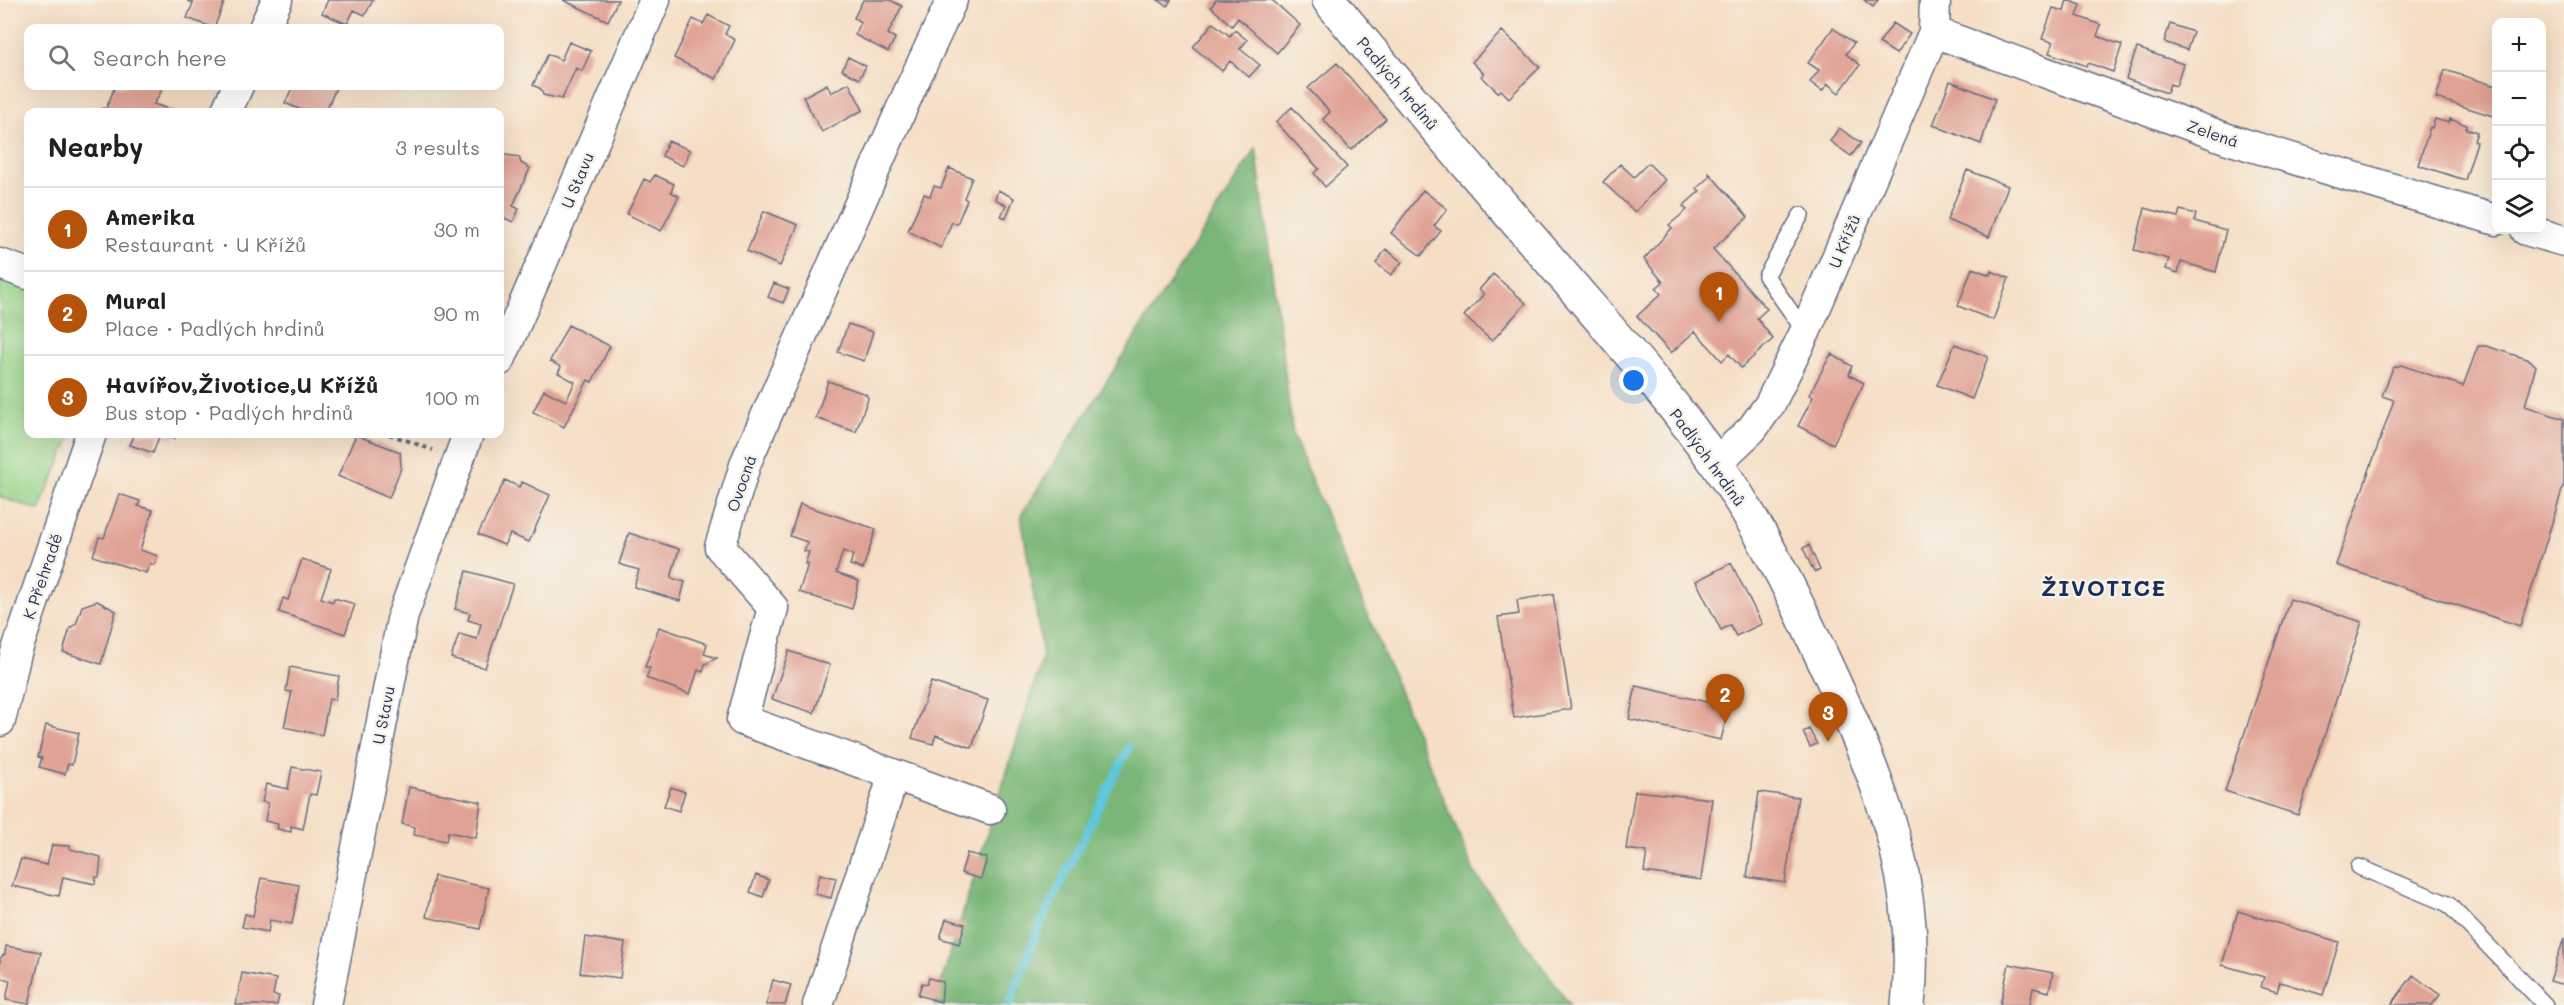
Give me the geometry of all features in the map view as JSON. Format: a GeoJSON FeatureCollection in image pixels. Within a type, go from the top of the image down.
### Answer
{"type":"FeatureCollection","features":[{"type":"Feature","properties":{"kind":"street"},"geometry":{"type":"LineString","coordinates":[[266,24],[277,0]]}},
{"type":"Feature","properties":{"kind":"street","name":"U Stavu"},"geometry":{"type":"LineString","coordinates":[[504,351],[655,0]]}},
{"type":"Feature","properties":{"kind":"street","name":"Ovocná"},"geometry":{"type":"LineString","coordinates":[[952,0],[912,85],[746,462],[720,547],[773,608],[742,720],[990,809]]}},
{"type":"Feature","properties":{"kind":"street","name":"Padlých hrdinů"},"geometry":{"type":"LineString","coordinates":[[1329,0],[1392,77],[1633,357],[1716,463],[1763,539],[1822,657],[1865,754],[1897,842],[1907,899],[1913,963],[1908,1005]]}},
{"type":"Feature","properties":{"kind":"street","name":"U Křížů"},"geometry":{"type":"LineString","coordinates":[[1716,463],[1752,429],[1770,404],[1805,332],[1934,32],[1935,0]]}},
{"type":"Feature","properties":{"kind":"street","name":"Zelená"},"geometry":{"type":"LineString","coordinates":[[1934,32],[2228,139],[2492,219]]}},
{"type":"Feature","properties":{"kind":"street"},"geometry":{"type":"LineString","coordinates":[[228,108],[236,90]]}},
{"type":"Feature","properties":{"kind":"street"},"geometry":{"type":"LineString","coordinates":[[2540,234],[2564,241]]}},
{"type":"Feature","properties":{"kind":"street"},"geometry":{"type":"LineString","coordinates":[[0,264],[24,273]]}},
{"type":"Feature","properties":{"kind":"street","name":"K Přehradě"},"geometry":{"type":"LineString","coordinates":[[0,721],[16,653],[90,438]]}},
{"type":"Feature","properties":{"kind":"street","name":"U Stavu"},"geometry":{"type":"LineString","coordinates":[[326,1005],[403,615],[462,446]]}},
{"type":"Feature","properties":{"kind":"street"},"geometry":{"type":"LineString","coordinates":[[818,1005],[894,775]]}},
{"type":"Feature","properties":{"kind":"lane"},"geometry":{"type":"LineString","coordinates":[[1801,215],[1766,276],[1805,332]]}},
{"type":"Feature","properties":{"kind":"lane"},"geometry":{"type":"LineString","coordinates":[[2359,867],[2448,904],[2545,1005]]}},
{"type":"Feature","properties":{"kind":"path"},"geometry":{"type":"LineString","coordinates":[[413,438],[462,446]]}},
{"type":"Feature","properties":{"kind":"green space"},"geometry":{"type":"Polygon","coordinates":[[[1256,148],[1293,435],[1475,874],[1570,1005],[934,1005],[1043,656],[1021,515],[1256,148]]]}},
{"type":"Feature","properties":{"kind":"green space"},"geometry":{"type":"Polygon","coordinates":[[[0,277],[24,286],[24,438],[70,438],[39,510],[0,497],[0,277]]]}},
{"type":"Feature","properties":{"kind":"building"},"geometry":{"type":"Polygon","coordinates":[[[186,0],[225,0],[216,24],[203,24],[187,18],[193,3],[186,0]]]}},
{"type":"Feature","properties":{"kind":"building"},"geometry":{"type":"Polygon","coordinates":[[[328,0],[373,0],[365,15],[354,10],[347,24],[322,13],[328,0]]]}},
{"type":"Feature","properties":{"kind":"building"},"geometry":{"type":"Polygon","coordinates":[[[563,0],[618,0],[608,21],[563,0]]]}},
{"type":"Feature","properties":{"kind":"building"},"geometry":{"type":"Polygon","coordinates":[[[863,0],[890,0],[902,6],[888,34],[895,38],[888,52],[855,35],[861,22],[854,18],[863,0]]]}},
{"type":"Feature","properties":{"kind":"building"},"geometry":{"type":"Polygon","coordinates":[[[1158,0],[1171,0],[1167,6],[1158,0]]]}},
{"type":"Feature","properties":{"kind":"building"},"geometry":{"type":"Polygon","coordinates":[[[1216,0],[1272,0],[1300,25],[1277,53],[1238,18],[1232,26],[1211,7],[1216,0]]]}},
{"type":"Feature","properties":{"kind":"building"},"geometry":{"type":"Polygon","coordinates":[[[1864,0],[1878,0],[1873,7],[1864,0]]]}},
{"type":"Feature","properties":{"kind":"building"},"geometry":{"type":"Polygon","coordinates":[[[2067,0],[2081,5],[2077,16],[2101,25],[2097,36],[2122,45],[2113,72],[2049,53],[2053,42],[2042,39],[2053,8],[2064,11],[2067,0]]]}},
{"type":"Feature","properties":{"kind":"building"},"geometry":{"type":"Polygon","coordinates":[[[708,15],[729,26],[725,34],[735,40],[716,79],[674,58],[693,19],[703,24],[708,15]]]}},
{"type":"Feature","properties":{"kind":"building"},"geometry":{"type":"Polygon","coordinates":[[[1213,23],[1230,36],[1235,30],[1247,40],[1240,49],[1260,65],[1249,77],[1230,61],[1222,71],[1193,47],[1213,23]]]}},
{"type":"Feature","properties":{"kind":"building"},"geometry":{"type":"Polygon","coordinates":[[[1893,23],[1910,34],[1896,54],[1879,43],[1893,23]]]}},
{"type":"Feature","properties":{"kind":"building"},"geometry":{"type":"Polygon","coordinates":[[[2170,24],[2193,32],[2187,50],[2164,42],[2170,24]]]}},
{"type":"Feature","properties":{"kind":"building"},"geometry":{"type":"Polygon","coordinates":[[[1833,28],[1854,43],[1846,54],[1860,65],[1839,93],[1828,84],[1822,91],[1810,82],[1819,70],[1808,63],[1833,28]]]}},
{"type":"Feature","properties":{"kind":"building"},"geometry":{"type":"Polygon","coordinates":[[[1502,31],[1540,67],[1509,98],[1501,90],[1498,92],[1481,76],[1484,74],[1472,62],[1502,31]]]}},
{"type":"Feature","properties":{"kind":"building"},"geometry":{"type":"Polygon","coordinates":[[[569,42],[591,51],[582,71],[576,68],[562,99],[543,95],[541,89],[533,85],[548,54],[561,60],[569,42]]]}},
{"type":"Feature","properties":{"kind":"building"},"geometry":{"type":"Polygon","coordinates":[[[2137,48],[2183,64],[2176,86],[2170,84],[2167,93],[2126,79],[2137,48]]]}},
{"type":"Feature","properties":{"kind":"building"},"geometry":{"type":"Polygon","coordinates":[[[848,57],[866,66],[859,79],[842,70],[848,57]]]}},
{"type":"Feature","properties":{"kind":"building"},"geometry":{"type":"Polygon","coordinates":[[[1337,63],[1386,119],[1351,150],[1323,119],[1330,112],[1308,88],[1337,63]]]}},
{"type":"Feature","properties":{"kind":"building"},"geometry":{"type":"Polygon","coordinates":[[[2445,70],[2492,85],[2492,116],[2436,98],[2445,70]]]}},
{"type":"Feature","properties":{"kind":"building"},"geometry":{"type":"Polygon","coordinates":[[[1950,81],[1995,99],[1981,144],[1933,125],[1950,81]]]}},
{"type":"Feature","properties":{"kind":"building"},"geometry":{"type":"Polygon","coordinates":[[[849,83],[863,110],[822,132],[803,97],[827,84],[831,93],[849,83]]]}},
{"type":"Feature","properties":{"kind":"building"},"geometry":{"type":"Polygon","coordinates":[[[113,90],[162,90],[154,104],[166,108],[106,108],[113,90]]]}},
{"type":"Feature","properties":{"kind":"building"},"geometry":{"type":"Polygon","coordinates":[[[291,90],[335,90],[327,108],[297,108],[285,103],[291,90]]]}},
{"type":"Feature","properties":{"kind":"building"},"geometry":{"type":"Polygon","coordinates":[[[1292,107],[1347,167],[1325,187],[1314,173],[1319,169],[1276,122],[1292,107]]]}},
{"type":"Feature","properties":{"kind":"building"},"geometry":{"type":"Polygon","coordinates":[[[2435,119],[2449,123],[2450,119],[2467,125],[2466,129],[2477,132],[2474,141],[2477,142],[2465,180],[2418,165],[2430,127],[2432,128],[2435,119]]]}},
{"type":"Feature","properties":{"kind":"building"},"geometry":{"type":"Polygon","coordinates":[[[1839,128],[1861,143],[1851,156],[1830,141],[1839,128]]]}},
{"type":"Feature","properties":{"kind":"building"},"geometry":{"type":"Polygon","coordinates":[[[668,141],[690,150],[683,166],[662,156],[668,141]]]}},
{"type":"Feature","properties":{"kind":"building"},"geometry":{"type":"Polygon","coordinates":[[[504,155],[519,157],[521,163],[530,168],[513,206],[519,209],[513,222],[504,218],[504,155]]]}},
{"type":"Feature","properties":{"kind":"building"},"geometry":{"type":"Polygon","coordinates":[[[1648,163],[1665,180],[1635,212],[1603,182],[1620,164],[1634,177],[1648,163]]]}},
{"type":"Feature","properties":{"kind":"building"},"geometry":{"type":"Polygon","coordinates":[[[949,168],[972,178],[964,198],[967,200],[957,224],[952,222],[941,248],[908,231],[924,194],[930,196],[934,186],[941,188],[949,168]]]}},
{"type":"Feature","properties":{"kind":"building"},"geometry":{"type":"Polygon","coordinates":[[[1967,170],[2008,186],[1989,237],[1947,220],[1967,170]]]}},
{"type":"Feature","properties":{"kind":"building"},"geometry":{"type":"Polygon","coordinates":[[[1709,173],[1748,217],[1713,249],[1767,309],[1757,318],[1773,339],[1741,368],[1729,354],[1722,361],[1695,331],[1671,353],[1637,316],[1661,294],[1656,288],[1663,282],[1644,259],[1672,228],[1669,225],[1687,210],[1683,206],[1700,191],[1697,188],[1709,177],[1709,173]]]}},
{"type":"Feature","properties":{"kind":"building"},"geometry":{"type":"Polygon","coordinates":[[[655,175],[674,184],[671,192],[679,196],[661,231],[627,214],[644,179],[650,182],[655,175]]]}},
{"type":"Feature","properties":{"kind":"building"},"geometry":{"type":"Polygon","coordinates":[[[998,190],[1014,198],[1006,218],[1001,216],[1006,205],[995,199],[998,190]]]}},
{"type":"Feature","properties":{"kind":"building"},"geometry":{"type":"Polygon","coordinates":[[[1423,190],[1447,209],[1434,226],[1441,231],[1421,256],[1391,233],[1423,190]]]}},
{"type":"Feature","properties":{"kind":"building"},"geometry":{"type":"Polygon","coordinates":[[[2145,208],[2178,217],[2180,210],[2196,214],[2194,221],[2226,230],[2216,272],[2181,262],[2178,273],[2166,269],[2169,259],[2134,250],[2145,208]]]}},
{"type":"Feature","properties":{"kind":"building"},"geometry":{"type":"Polygon","coordinates":[[[764,211],[798,225],[780,266],[747,251],[764,211]]]}},
{"type":"Feature","properties":{"kind":"building"},"geometry":{"type":"Polygon","coordinates":[[[1386,249],[1402,262],[1391,275],[1376,263],[1386,249]]]}},
{"type":"Feature","properties":{"kind":"building"},"geometry":{"type":"Polygon","coordinates":[[[1972,268],[1990,275],[1991,271],[2009,278],[1993,320],[1958,306],[1972,268]]]}},
{"type":"Feature","properties":{"kind":"building"},"geometry":{"type":"Polygon","coordinates":[[[1493,274],[1526,303],[1492,341],[1464,316],[1484,294],[1479,290],[1493,274]]]}},
{"type":"Feature","properties":{"kind":"building"},"geometry":{"type":"Polygon","coordinates":[[[774,283],[789,289],[783,303],[768,297],[774,283]]]}},
{"type":"Feature","properties":{"kind":"building"},"geometry":{"type":"Polygon","coordinates":[[[848,324],[873,332],[864,361],[838,352],[848,324]]]}},
{"type":"Feature","properties":{"kind":"building"},"geometry":{"type":"Polygon","coordinates":[[[568,325],[610,346],[592,382],[588,380],[564,427],[533,412],[544,390],[566,401],[575,382],[558,373],[561,367],[550,361],[568,325]]]}},
{"type":"Feature","properties":{"kind":"building"},"geometry":{"type":"Polygon","coordinates":[[[1955,344],[1988,357],[1972,399],[1937,385],[1955,344]]]}},
{"type":"Feature","properties":{"kind":"building"},"geometry":{"type":"Polygon","coordinates":[[[2478,346],[2486,346],[2530,360],[2536,366],[2525,406],[2564,419],[2564,484],[2520,626],[2336,565],[2394,400],[2382,396],[2393,368],[2401,365],[2463,386],[2478,346]]]}},
{"type":"Feature","properties":{"kind":"building"},"geometry":{"type":"Polygon","coordinates":[[[1831,354],[1852,366],[1849,375],[1864,383],[1833,444],[1798,426],[1813,397],[1809,395],[1831,354]]]}},
{"type":"Feature","properties":{"kind":"building"},"geometry":{"type":"Polygon","coordinates":[[[828,381],[866,394],[868,398],[856,432],[816,418],[828,381]]]}},
{"type":"Feature","properties":{"kind":"building"},"geometry":{"type":"Polygon","coordinates":[[[133,438],[159,438],[153,453],[130,445],[133,438]]]}},
{"type":"Feature","properties":{"kind":"building"},"geometry":{"type":"Polygon","coordinates":[[[355,438],[364,438],[400,452],[401,468],[389,498],[338,476],[355,438]]]}},
{"type":"Feature","properties":{"kind":"building"},"geometry":{"type":"Polygon","coordinates":[[[505,480],[519,487],[522,482],[550,495],[529,542],[510,534],[504,545],[478,534],[505,480]]]}},
{"type":"Feature","properties":{"kind":"building"},"geometry":{"type":"Polygon","coordinates":[[[119,494],[140,501],[138,506],[153,510],[140,550],[158,556],[154,565],[150,563],[146,573],[93,556],[99,537],[104,538],[119,494]]]}},
{"type":"Feature","properties":{"kind":"building"},"geometry":{"type":"Polygon","coordinates":[[[800,504],[876,529],[863,569],[850,565],[853,555],[843,551],[836,573],[859,581],[852,609],[799,592],[808,564],[805,564],[809,552],[804,551],[807,542],[790,536],[800,504]]]}},
{"type":"Feature","properties":{"kind":"building"},"geometry":{"type":"Polygon","coordinates":[[[629,533],[679,549],[671,578],[685,582],[680,601],[634,587],[639,570],[619,564],[629,533]]]}},
{"type":"Feature","properties":{"kind":"building"},"geometry":{"type":"Polygon","coordinates":[[[1809,545],[1820,570],[1814,572],[1803,548],[1809,545]]]}},
{"type":"Feature","properties":{"kind":"building"},"geometry":{"type":"Polygon","coordinates":[[[302,559],[331,569],[321,598],[333,602],[334,598],[355,604],[345,634],[279,612],[283,598],[288,600],[302,559]]]}},
{"type":"Feature","properties":{"kind":"building"},"geometry":{"type":"Polygon","coordinates":[[[1731,563],[1762,624],[1736,636],[1730,625],[1721,630],[1696,581],[1731,563]]]}},
{"type":"Feature","properties":{"kind":"building"},"geometry":{"type":"Polygon","coordinates":[[[467,571],[513,584],[485,668],[451,658],[459,634],[477,639],[481,624],[468,620],[470,613],[455,609],[467,571]]]}},
{"type":"Feature","properties":{"kind":"building"},"geometry":{"type":"Polygon","coordinates":[[[1553,594],[1571,709],[1514,718],[1498,617],[1519,614],[1517,600],[1553,594]]]}},
{"type":"Feature","properties":{"kind":"building"},"geometry":{"type":"Polygon","coordinates":[[[2290,599],[2362,622],[2298,815],[2225,791],[2290,599]]]}},
{"type":"Feature","properties":{"kind":"building"},"geometry":{"type":"Polygon","coordinates":[[[97,601],[116,611],[101,664],[63,652],[70,628],[76,624],[82,606],[97,601]]]}},
{"type":"Feature","properties":{"kind":"building"},"geometry":{"type":"Polygon","coordinates":[[[659,627],[707,644],[704,654],[717,658],[705,664],[703,672],[698,670],[690,694],[646,678],[650,668],[645,667],[659,627]]]}},
{"type":"Feature","properties":{"kind":"building"},"geometry":{"type":"Polygon","coordinates":[[[789,651],[830,665],[814,713],[772,699],[789,651]]]}},
{"type":"Feature","properties":{"kind":"building"},"geometry":{"type":"Polygon","coordinates":[[[290,667],[339,676],[335,700],[329,699],[322,735],[284,727],[292,692],[286,691],[290,667]]]}},
{"type":"Feature","properties":{"kind":"building"},"geometry":{"type":"Polygon","coordinates":[[[931,682],[988,700],[972,748],[936,735],[933,744],[912,738],[931,682]]]}},
{"type":"Feature","properties":{"kind":"building"},"geometry":{"type":"Polygon","coordinates":[[[1636,686],[1729,707],[1721,740],[1629,719],[1636,686]]]}},
{"type":"Feature","properties":{"kind":"building"},"geometry":{"type":"Polygon","coordinates":[[[46,725],[79,733],[72,765],[68,764],[65,774],[39,767],[42,758],[38,757],[46,725]]]}},
{"type":"Feature","properties":{"kind":"building"},"geometry":{"type":"Polygon","coordinates":[[[1809,729],[1817,744],[1810,747],[1803,732],[1809,729]]]}},
{"type":"Feature","properties":{"kind":"building"},"geometry":{"type":"Polygon","coordinates":[[[292,767],[321,772],[316,795],[310,794],[303,829],[291,826],[291,832],[277,829],[278,824],[265,821],[268,803],[262,802],[266,784],[288,789],[292,767]]]}},
{"type":"Feature","properties":{"kind":"building"},"geometry":{"type":"Polygon","coordinates":[[[409,787],[481,802],[476,838],[448,832],[446,841],[414,835],[415,827],[402,824],[409,787]]]}},
{"type":"Feature","properties":{"kind":"building"},"geometry":{"type":"Polygon","coordinates":[[[671,787],[685,792],[679,811],[664,806],[671,787]]]}},
{"type":"Feature","properties":{"kind":"building"},"geometry":{"type":"Polygon","coordinates":[[[1635,791],[1712,799],[1701,880],[1644,872],[1647,852],[1626,849],[1635,791]]]}},
{"type":"Feature","properties":{"kind":"building"},"geometry":{"type":"Polygon","coordinates":[[[1759,792],[1798,797],[1785,883],[1747,877],[1759,792]]]}},
{"type":"Feature","properties":{"kind":"building"},"geometry":{"type":"Polygon","coordinates":[[[52,845],[70,846],[70,849],[101,857],[99,877],[96,877],[95,884],[63,877],[59,896],[12,886],[21,859],[47,865],[52,845]]]}},
{"type":"Feature","properties":{"kind":"building"},"geometry":{"type":"Polygon","coordinates":[[[967,853],[987,858],[981,879],[961,873],[967,853]]]}},
{"type":"Feature","properties":{"kind":"building"},"geometry":{"type":"Polygon","coordinates":[[[820,874],[836,878],[831,898],[815,894],[820,874]]]}},
{"type":"Feature","properties":{"kind":"building"},"geometry":{"type":"Polygon","coordinates":[[[756,875],[769,880],[763,897],[750,892],[756,875]]]}},
{"type":"Feature","properties":{"kind":"building"},"geometry":{"type":"Polygon","coordinates":[[[434,876],[489,888],[480,929],[426,917],[434,876]]]}},
{"type":"Feature","properties":{"kind":"building"},"geometry":{"type":"Polygon","coordinates":[[[261,878],[299,885],[292,924],[270,920],[268,932],[242,927],[245,914],[253,916],[261,878]]]}},
{"type":"Feature","properties":{"kind":"building"},"geometry":{"type":"Polygon","coordinates":[[[2238,911],[2339,942],[2323,995],[2280,982],[2277,992],[2261,987],[2264,977],[2222,965],[2238,911]]]}},
{"type":"Feature","properties":{"kind":"building"},"geometry":{"type":"Polygon","coordinates":[[[946,919],[965,924],[959,944],[940,938],[946,919]]]}},
{"type":"Feature","properties":{"kind":"building"},"geometry":{"type":"Polygon","coordinates":[[[585,937],[625,943],[620,978],[580,973],[585,937]]]}},
{"type":"Feature","properties":{"kind":"building"},"geometry":{"type":"Polygon","coordinates":[[[2564,938],[2564,985],[2550,981],[2564,938]]]}},
{"type":"Feature","properties":{"kind":"building"},"geometry":{"type":"Polygon","coordinates":[[[6,946],[41,952],[29,1004],[6,1000],[10,980],[1,978],[0,958],[5,954],[6,946]]]}},
{"type":"Feature","properties":{"kind":"building"},"geometry":{"type":"Polygon","coordinates":[[[2009,964],[2053,973],[2049,992],[2033,988],[2030,1005],[2000,1005],[2009,964]]]}},
{"type":"Feature","properties":{"kind":"building"},"geometry":{"type":"Polygon","coordinates":[[[242,973],[276,979],[273,995],[279,996],[277,1005],[236,1005],[242,973]]]}},
{"type":"Feature","properties":{"kind":"building"},"geometry":{"type":"Polygon","coordinates":[[[2413,975],[2440,995],[2432,1005],[2391,1005],[2413,975]]]}},
{"type":"Feature","properties":{"kind":"building"},"geometry":{"type":"Polygon","coordinates":[[[929,978],[943,982],[941,1002],[918,995],[922,983],[927,984],[929,978]]]}},
{"type":"Feature","properties":{"kind":"building"},"geometry":{"type":"Polygon","coordinates":[[[773,980],[791,985],[785,1005],[766,1005],[773,980]]]}},
{"type":"Feature","properties":{"kind":"waterway"},"geometry":{"type":"LineString","coordinates":[[1009,1005],[1039,927],[1129,747]]}},
{"type":"Feature","properties":{"kind":"place","name":"Amerika"},"geometry":{"type":"Point","coordinates":[1719,322]}},
{"type":"Feature","properties":{"kind":"place","name":"Mural"},"geometry":{"type":"Point","coordinates":[1725,724]}},
{"type":"Feature","properties":{"kind":"place","name":"Havířov,Životice,U Křížů"},"geometry":{"type":"Point","coordinates":[1828,742]}},
{"type":"Feature","properties":{"kind":"district","name":"ŽIVOTICE"},"geometry":{"type":"Point","coordinates":[2104,587]}}]}
